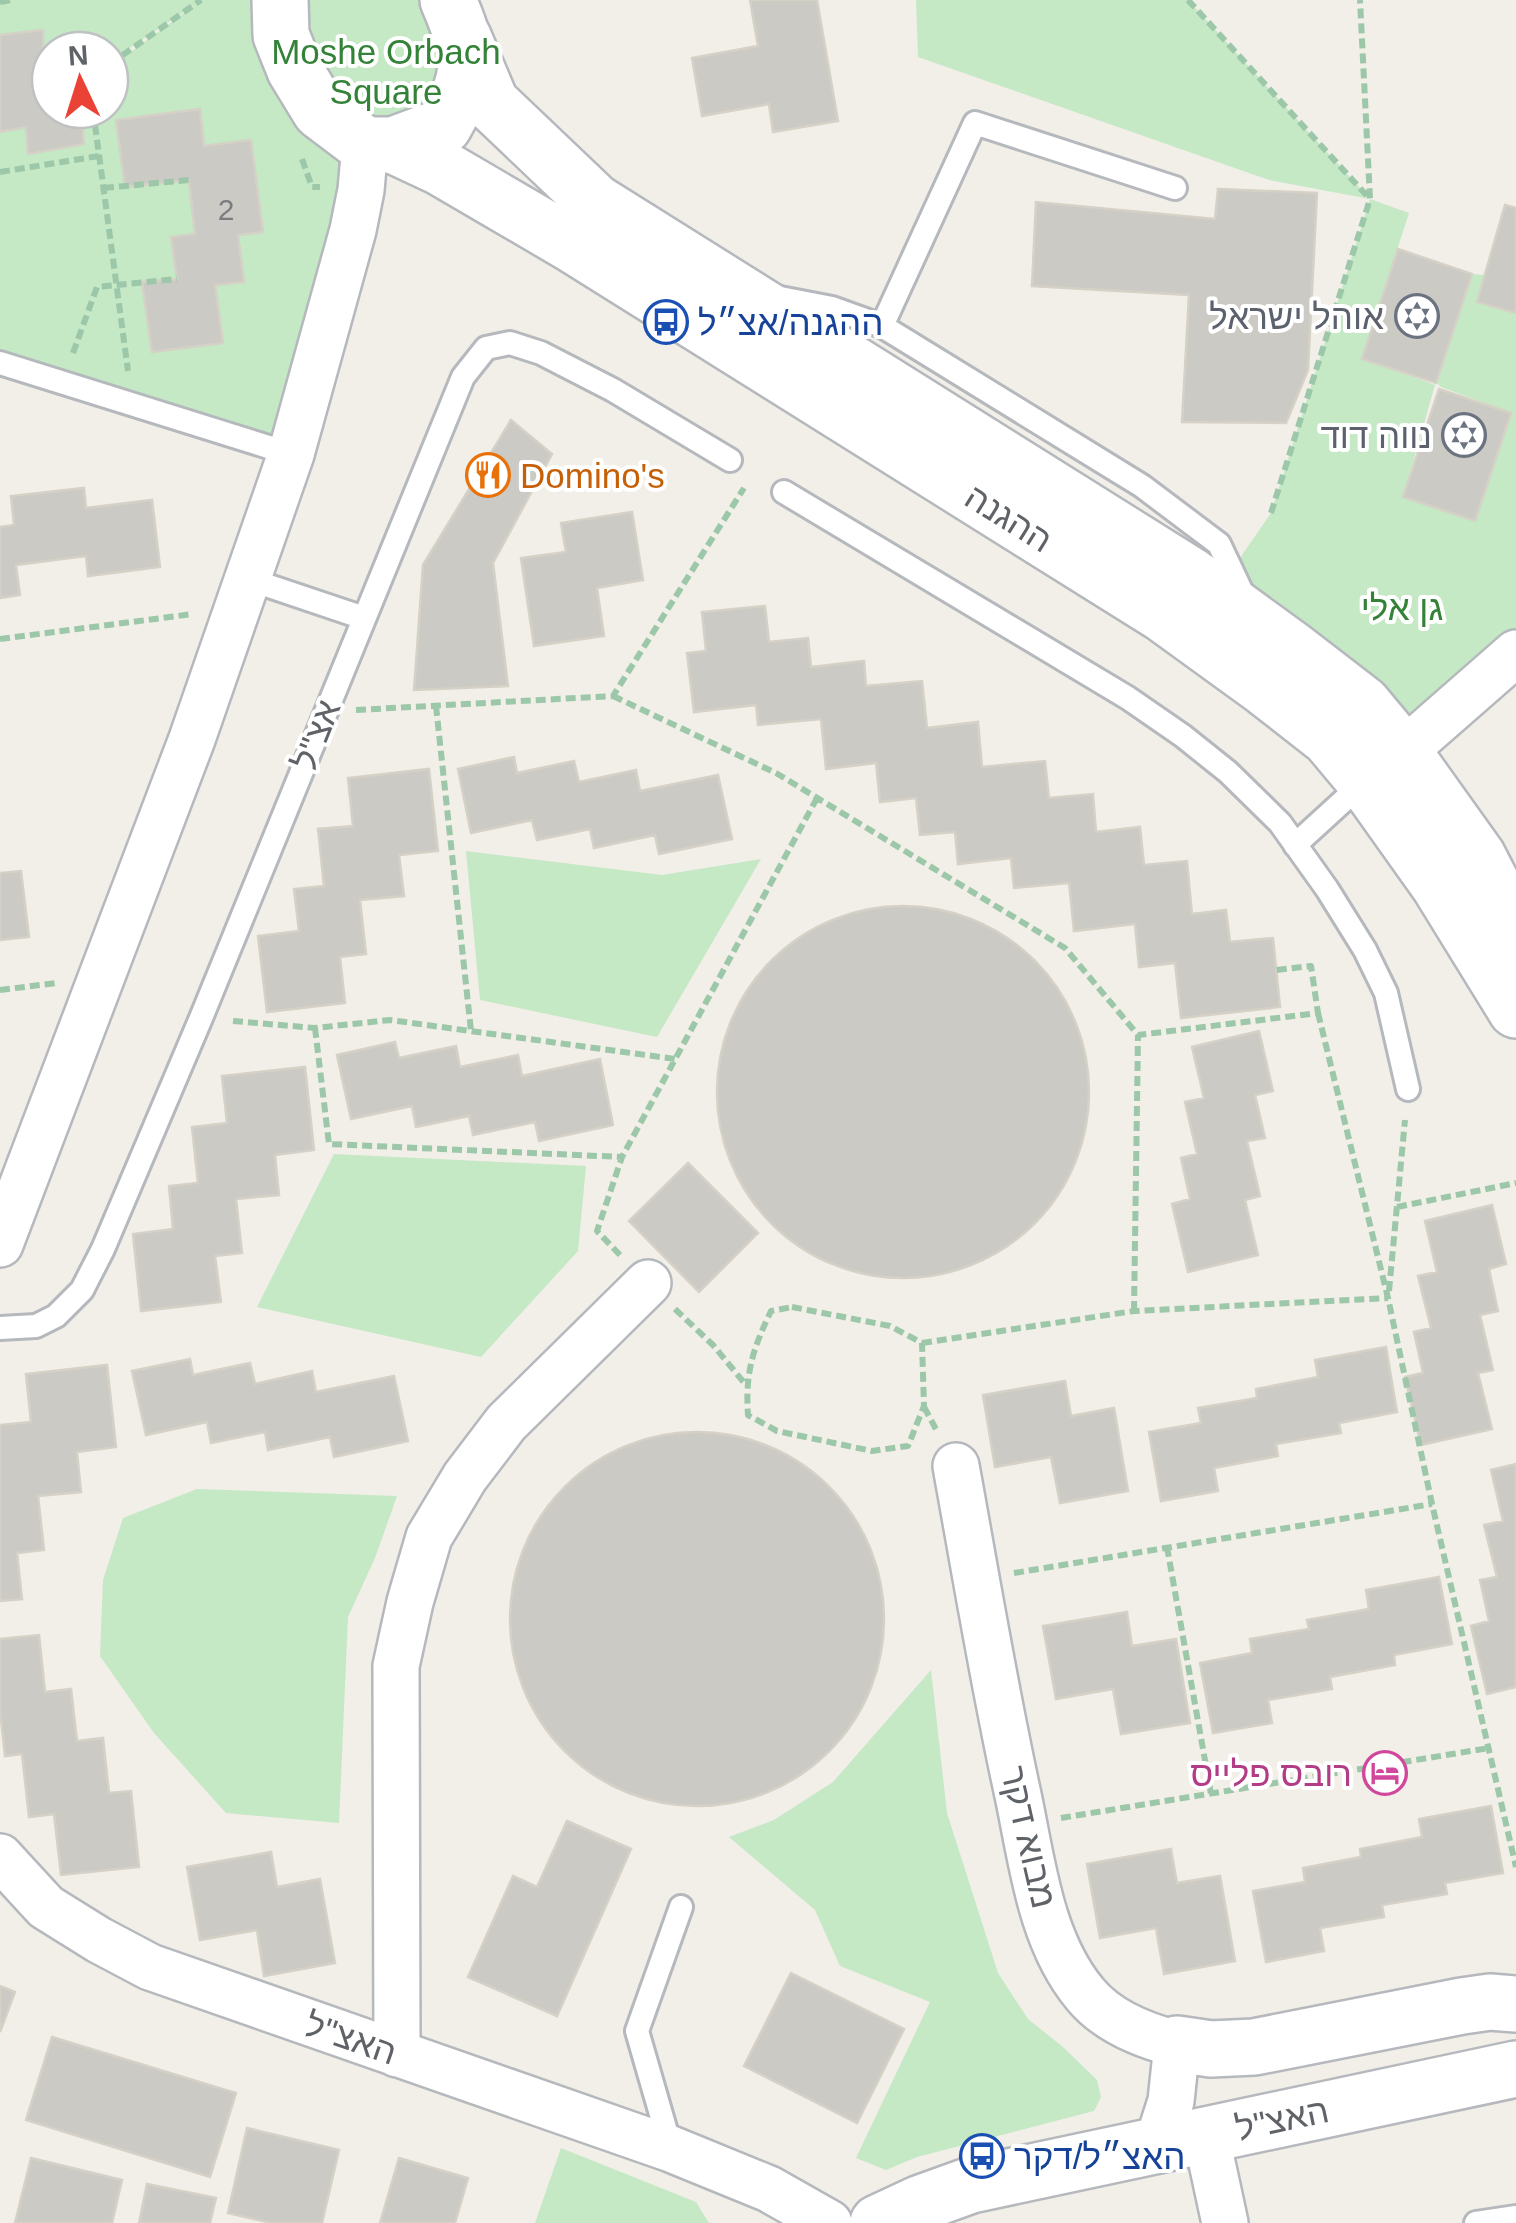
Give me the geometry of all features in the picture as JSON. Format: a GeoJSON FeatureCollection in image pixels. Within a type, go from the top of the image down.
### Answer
{"type":"FeatureCollection","features":[{"type":"Feature","properties":{"kind":"street","name":"ההגנה"},"geometry":{"type":"LineString","coordinates":[[276,6],[281,35],[294,70],[320,111],[373,160],[440,167],[570,243],[1162,614],[1329,738],[1384,767],[1478,857],[1516,931]]}},
{"type":"Feature","properties":{"kind":"street","name":"ההגנה"},"geometry":{"type":"LineString","coordinates":[[456,19],[491,104],[595,202],[1190,575],[1362,704],[1384,767],[1439,884],[1516,1010]]}},
{"type":"Feature","properties":{"kind":"street"},"geometry":{"type":"LineString","coordinates":[[0,1244],[185,757],[292,454],[373,160],[444,126],[455,106],[466,73],[456,19]]}},
{"type":"Feature","properties":{"kind":"street"},"geometry":{"type":"LineString","coordinates":[[1384,767],[1516,653]]}},
{"type":"Feature","properties":{"kind":"street"},"geometry":{"type":"LineString","coordinates":[[397,2054],[396,1666],[429,1537],[465,1477],[506,1423],[648,1283]]}},
{"type":"Feature","properties":{"kind":"street","name":"מבוא דקר"},"geometry":{"type":"LineString","coordinates":[[956,1466],[1002,1722],[1040,1896],[1058,1951],[1086,1995],[1112,2017],[1177,2044]]}},
{"type":"Feature","properties":{"kind":"street","name":"האצ\"ל"},"geometry":{"type":"LineString","coordinates":[[0,1857],[46,1908],[150,1967],[671,2149],[781,2195],[829,2223]]}},
{"type":"Feature","properties":{"kind":"street"},"geometry":{"type":"LineString","coordinates":[[1224,2223],[1182,2140],[1171,2101],[1177,2044],[1212,2049],[1254,2047],[1462,2006],[1516,2004]]}},
{"type":"Feature","properties":{"kind":"street","name":"האצ\"ל"},"geometry":{"type":"LineString","coordinates":[[878,2223],[971,2185],[1516,2069]]}},
{"type":"Feature","properties":{"kind":"street"},"geometry":{"type":"LineString","coordinates":[[728,2173],[748,2195],[763,2223]]}},
{"type":"Feature","properties":{"kind":"lane"},"geometry":{"type":"LineString","coordinates":[[882,326],[974,123],[1175,188]]}},
{"type":"Feature","properties":{"kind":"lane"},"geometry":{"type":"LineString","coordinates":[[730,287],[832,308],[882,326],[1142,486],[1219,544],[1257,625]]}},
{"type":"Feature","properties":{"kind":"lane","name":"אצ\"ל"},"geometry":{"type":"LineString","coordinates":[[0,1328],[36,1326],[56,1316],[82,1290],[103,1249],[202,1018],[464,376],[486,348],[510,343],[541,352],[730,460]]}},
{"type":"Feature","properties":{"kind":"lane"},"geometry":{"type":"LineString","coordinates":[[0,363],[292,454]]}},
{"type":"Feature","properties":{"kind":"lane"},"geometry":{"type":"LineString","coordinates":[[784,492],[1128,698],[1228,772],[1280,823],[1355,935],[1386,994],[1408,1088]]}},
{"type":"Feature","properties":{"kind":"lane"},"geometry":{"type":"LineString","coordinates":[[243,594],[364,618]]}},
{"type":"Feature","properties":{"kind":"lane"},"geometry":{"type":"LineString","coordinates":[[1295,845],[1384,767]]}},
{"type":"Feature","properties":{"kind":"lane"},"geometry":{"type":"LineString","coordinates":[[671,2149],[637,2031],[681,1908]]}},
{"type":"Feature","properties":{"kind":"lane"},"geometry":{"type":"LineString","coordinates":[[1476,2223],[1516,2217]]}},
{"type":"Feature","properties":{"kind":"path"},"geometry":{"type":"LineString","coordinates":[[0,2],[11,0]]}},
{"type":"Feature","properties":{"kind":"path"},"geometry":{"type":"LineString","coordinates":[[130,50],[202,0]]}},
{"type":"Feature","properties":{"kind":"path"},"geometry":{"type":"LineString","coordinates":[[1188,0],[1370,199]]}},
{"type":"Feature","properties":{"kind":"path"},"geometry":{"type":"LineString","coordinates":[[1271,513],[1370,199],[1360,0]]}},
{"type":"Feature","properties":{"kind":"path"},"geometry":{"type":"LineString","coordinates":[[95,130],[132,404]]}},
{"type":"Feature","properties":{"kind":"path"},"geometry":{"type":"LineString","coordinates":[[0,172],[99,156]]}},
{"type":"Feature","properties":{"kind":"path"},"geometry":{"type":"LineString","coordinates":[[104,188],[189,180]]}},
{"type":"Feature","properties":{"kind":"path"},"geometry":{"type":"LineString","coordinates":[[63,383],[97,287],[177,280]]}},
{"type":"Feature","properties":{"kind":"path"},"geometry":{"type":"LineString","coordinates":[[614,696],[753,474]]}},
{"type":"Feature","properties":{"kind":"path"},"geometry":{"type":"LineString","coordinates":[[0,639],[243,594]]}},
{"type":"Feature","properties":{"kind":"path"},"geometry":{"type":"LineString","coordinates":[[325,712],[614,696],[776,774],[1065,948],[1138,1035],[1134,1311]]}},
{"type":"Feature","properties":{"kind":"path"},"geometry":{"type":"LineString","coordinates":[[436,706],[471,1031]]}},
{"type":"Feature","properties":{"kind":"path"},"geometry":{"type":"LineString","coordinates":[[746,1385],[713,1346],[596,1230],[622,1157],[817,798]]}},
{"type":"Feature","properties":{"kind":"path"},"geometry":{"type":"LineString","coordinates":[[1276,970],[1311,966],[1318,1013],[1388,1298],[1516,1867]]}},
{"type":"Feature","properties":{"kind":"path"},"geometry":{"type":"LineString","coordinates":[[1138,1035],[1318,1013]]}},
{"type":"Feature","properties":{"kind":"path"},"geometry":{"type":"LineString","coordinates":[[202,1018],[315,1028],[390,1020],[675,1059]]}},
{"type":"Feature","properties":{"kind":"path"},"geometry":{"type":"LineString","coordinates":[[315,1028],[329,1144],[622,1157]]}},
{"type":"Feature","properties":{"kind":"path"},"geometry":{"type":"LineString","coordinates":[[1388,1298],[1408,1088]]}},
{"type":"Feature","properties":{"kind":"path"},"geometry":{"type":"LineString","coordinates":[[1397,1207],[1516,1183]]}},
{"type":"Feature","properties":{"kind":"path"},"geometry":{"type":"LineString","coordinates":[[922,1343],[924,1406],[908,1446],[872,1452],[777,1431],[748,1415],[746,1385],[756,1345],[771,1311],[792,1307],[890,1326],[922,1343],[1134,1311],[1388,1298]]}},
{"type":"Feature","properties":{"kind":"path"},"geometry":{"type":"LineString","coordinates":[[976,1579],[1432,1504]]}},
{"type":"Feature","properties":{"kind":"path"},"geometry":{"type":"LineString","coordinates":[[1167,1547],[1211,1794]]}},
{"type":"Feature","properties":{"kind":"path"},"geometry":{"type":"LineString","coordinates":[[1024,1824],[1489,1748]]}},
{"type":"Feature","properties":{"kind":"green space"},"geometry":{"type":"Polygon","coordinates":[[[0,0],[250,0],[263,45],[350,158],[279,439],[0,353],[0,132],[26,127],[28,154],[84,144],[83,130],[117,130],[125,186],[189,180],[195,234],[171,237],[177,279],[142,282],[152,352],[222,343],[215,285],[244,282],[238,235],[263,231],[251,140],[204,146],[199,109],[130,118],[130,52],[199,2],[130,48],[130,30],[0,35],[0,0]]]}},
{"type":"Feature","properties":{"kind":"green space","name":"Moshe Orbach Square"},"geometry":{"type":"Polygon","coordinates":[[[280,0],[448,0],[455,107],[365,145],[280,0]]]}},
{"type":"Feature","properties":{"kind":"green space"},"geometry":{"type":"Polygon","coordinates":[[[916,0],[1188,0],[1370,199],[1269,180],[918,57],[916,0]]]}},
{"type":"Feature","properties":{"kind":"green space","name":"גן אלי"},"geometry":{"type":"Polygon","coordinates":[[[1370,199],[1409,213],[1362,358],[1435,385],[1403,497],[1475,520],[1511,413],[1437,383],[1472,274],[1485,275],[1477,302],[1516,313],[1516,653],[1403,752],[1231,571],[1271,513],[1370,199]]]}},
{"type":"Feature","properties":{"kind":"green space"},"geometry":{"type":"Polygon","coordinates":[[[466,851],[662,875],[761,859],[657,1037],[480,1000],[466,851]]]}},
{"type":"Feature","properties":{"kind":"green space"},"geometry":{"type":"Polygon","coordinates":[[[334,1154],[586,1166],[578,1251],[481,1357],[257,1307],[334,1154]]]}},
{"type":"Feature","properties":{"kind":"green space"},"geometry":{"type":"Polygon","coordinates":[[[197,1489],[397,1496],[348,1617],[339,1823],[226,1813],[154,1733],[100,1656],[103,1580],[123,1518],[197,1489]]]}},
{"type":"Feature","properties":{"kind":"green space"},"geometry":{"type":"Polygon","coordinates":[[[931,1670],[947,1813],[998,1973],[1028,2019],[1097,2080],[1101,2097],[1094,2111],[917,2157],[886,2170],[856,2158],[930,2002],[840,1966],[815,1910],[729,1837],[774,1820],[833,1782],[931,1670]]]}},
{"type":"Feature","properties":{"kind":"green space"},"geometry":{"type":"Polygon","coordinates":[[[561,2148],[696,2202],[709,2223],[535,2223],[561,2148]]]}},
{"type":"Feature","properties":{"kind":"building"},"geometry":{"type":"Polygon","coordinates":[[[750,0],[817,0],[838,121],[773,132],[769,104],[702,116],[692,58],[758,46],[750,0]]]}},
{"type":"Feature","properties":{"kind":"building"},"geometry":{"type":"Polygon","coordinates":[[[30,32],[30,130],[83,130],[84,144],[28,154],[26,127],[0,132],[0,35],[30,32]]]}},
{"type":"Feature","properties":{"kind":"building"},"geometry":{"type":"Polygon","coordinates":[[[200,109],[204,146],[251,140],[263,232],[238,235],[244,282],[215,285],[223,343],[152,352],[142,282],[177,279],[171,237],[195,234],[189,180],[125,187],[117,130],[130,130],[130,118],[200,109]]]}},
{"type":"Feature","properties":{"kind":"building"},"geometry":{"type":"Polygon","coordinates":[[[1218,189],[1317,193],[1308,370],[1286,423],[1182,422],[1189,295],[1032,286],[1036,202],[1215,219],[1218,189]]]}},
{"type":"Feature","properties":{"kind":"building"},"geometry":{"type":"Polygon","coordinates":[[[1505,205],[1516,208],[1516,313],[1477,302],[1505,205]]]}},
{"type":"Feature","properties":{"kind":"building","name":"אוהל ישראל"},"geometry":{"type":"Polygon","coordinates":[[[1398,249],[1472,274],[1436,383],[1362,359],[1398,249]]]}},
{"type":"Feature","properties":{"kind":"building","name":"נווה דוד"},"geometry":{"type":"Polygon","coordinates":[[[1439,389],[1511,413],[1475,521],[1403,497],[1439,389]]]}},
{"type":"Feature","properties":{"kind":"building"},"geometry":{"type":"Polygon","coordinates":[[[511,420],[552,454],[493,563],[508,686],[414,690],[423,565],[511,420]]]}},
{"type":"Feature","properties":{"kind":"building"},"geometry":{"type":"Polygon","coordinates":[[[84,488],[86,508],[152,500],[160,567],[88,576],[86,556],[16,565],[20,595],[0,598],[0,527],[14,525],[11,496],[84,488]]]}},
{"type":"Feature","properties":{"kind":"building"},"geometry":{"type":"Polygon","coordinates":[[[632,512],[643,580],[597,588],[604,636],[534,646],[521,558],[566,552],[561,523],[632,512]]]}},
{"type":"Feature","properties":{"kind":"building"},"geometry":{"type":"Polygon","coordinates":[[[765,606],[769,642],[808,638],[811,667],[864,661],[866,686],[922,681],[927,728],[978,722],[982,767],[1045,761],[1049,798],[1093,794],[1096,832],[1140,827],[1144,865],[1187,861],[1192,914],[1226,910],[1230,942],[1273,938],[1280,1007],[1181,1018],[1175,963],[1139,967],[1135,924],[1074,931],[1069,883],[1014,888],[1011,858],[958,864],[955,832],[920,835],[916,798],[880,802],[876,763],[826,769],[821,719],[758,725],[756,705],[694,712],[687,653],[706,651],[702,612],[765,606]]]}},
{"type":"Feature","properties":{"kind":"building"},"geometry":{"type":"Polygon","coordinates":[[[514,757],[517,773],[574,761],[579,782],[636,770],[640,791],[718,775],[732,839],[659,854],[655,835],[594,848],[590,829],[537,840],[532,820],[471,833],[458,769],[514,757]]]}},
{"type":"Feature","properties":{"kind":"building"},"geometry":{"type":"Polygon","coordinates":[[[429,769],[438,851],[399,855],[404,896],[360,900],[366,954],[340,957],[345,1003],[267,1012],[258,936],[299,931],[294,889],[324,886],[318,829],[353,826],[348,778],[429,769]]]}},
{"type":"Feature","properties":{"kind":"building"},"geometry":{"type":"Polygon","coordinates":[[[21,871],[29,937],[0,940],[0,873],[21,871]]]}},
{"type":"Feature","properties":{"kind":"building"},"geometry":{"type":"Polygon","coordinates":[[[885,906],[921,906],[957,914],[991,928],[1035,960],[1058,988],[1075,1021],[1086,1056],[1086,1128],[1075,1163],[1058,1196],[1035,1224],[1007,1247],[974,1264],[921,1278],[885,1278],[849,1270],[815,1256],[785,1236],[759,1210],[739,1180],[725,1146],[717,1110],[717,1074],[725,1038],[739,1004],[759,974],[785,948],[815,928],[849,914],[885,906]]]}},
{"type":"Feature","properties":{"kind":"building"},"geometry":{"type":"Polygon","coordinates":[[[1259,1031],[1273,1091],[1255,1095],[1265,1138],[1247,1141],[1260,1196],[1245,1200],[1258,1255],[1188,1272],[1172,1204],[1190,1199],[1181,1158],[1197,1154],[1185,1102],[1204,1098],[1192,1047],[1259,1031]]]}},
{"type":"Feature","properties":{"kind":"building"},"geometry":{"type":"Polygon","coordinates":[[[395,1042],[399,1058],[456,1046],[460,1067],[518,1055],[522,1076],[600,1059],[613,1125],[539,1141],[535,1122],[473,1135],[469,1116],[416,1127],[412,1106],[351,1119],[337,1055],[395,1042]]]}},
{"type":"Feature","properties":{"kind":"building"},"geometry":{"type":"Polygon","coordinates":[[[305,1067],[314,1150],[275,1155],[279,1195],[236,1199],[242,1253],[215,1256],[221,1302],[141,1311],[133,1234],[173,1229],[169,1186],[198,1183],[192,1127],[227,1123],[222,1076],[305,1067]]]}},
{"type":"Feature","properties":{"kind":"building"},"geometry":{"type":"Polygon","coordinates":[[[688,1163],[758,1233],[699,1292],[629,1221],[688,1163]]]}},
{"type":"Feature","properties":{"kind":"building"},"geometry":{"type":"Polygon","coordinates":[[[1492,1205],[1506,1264],[1489,1269],[1498,1311],[1480,1315],[1493,1370],[1478,1373],[1492,1429],[1421,1445],[1405,1377],[1423,1373],[1414,1332],[1431,1328],[1418,1276],[1437,1272],[1425,1221],[1492,1205]]]}},
{"type":"Feature","properties":{"kind":"building"},"geometry":{"type":"Polygon","coordinates":[[[1386,1347],[1397,1412],[1339,1423],[1341,1433],[1276,1444],[1278,1456],[1214,1468],[1218,1491],[1161,1501],[1149,1432],[1201,1423],[1198,1408],[1257,1398],[1256,1389],[1318,1377],[1315,1360],[1386,1347]]]}},
{"type":"Feature","properties":{"kind":"building"},"geometry":{"type":"Polygon","coordinates":[[[190,1359],[193,1375],[250,1363],[255,1384],[312,1371],[316,1392],[394,1376],[408,1441],[334,1457],[330,1437],[268,1450],[265,1432],[211,1443],[207,1422],[146,1435],[132,1371],[190,1359]]]}},
{"type":"Feature","properties":{"kind":"building"},"geometry":{"type":"Polygon","coordinates":[[[107,1365],[116,1447],[77,1452],[81,1492],[38,1496],[44,1550],[17,1553],[22,1599],[0,1601],[0,1425],[31,1422],[26,1374],[107,1365]]]}},
{"type":"Feature","properties":{"kind":"building"},"geometry":{"type":"Polygon","coordinates":[[[1065,1381],[1071,1416],[1114,1408],[1128,1491],[1060,1503],[1051,1457],[995,1467],[983,1395],[1065,1381]]]}},
{"type":"Feature","properties":{"kind":"building"},"geometry":{"type":"Polygon","coordinates":[[[697,1432],[751,1440],[785,1454],[829,1487],[862,1531],[876,1565],[884,1619],[876,1673],[862,1707],[829,1751],[785,1784],[751,1798],[697,1806],[643,1798],[609,1784],[565,1751],[532,1707],[518,1673],[510,1619],[518,1565],[532,1531],[565,1487],[609,1454],[643,1440],[697,1432]]]}},
{"type":"Feature","properties":{"kind":"building"},"geometry":{"type":"Polygon","coordinates":[[[1516,1464],[1516,1687],[1487,1694],[1471,1626],[1489,1621],[1480,1580],[1497,1577],[1484,1525],[1503,1521],[1491,1470],[1516,1464]]]}},
{"type":"Feature","properties":{"kind":"building"},"geometry":{"type":"Polygon","coordinates":[[[1439,1577],[1452,1644],[1394,1655],[1395,1665],[1330,1677],[1332,1689],[1268,1700],[1272,1723],[1213,1733],[1200,1663],[1252,1653],[1250,1639],[1309,1629],[1307,1620],[1369,1609],[1366,1590],[1439,1577]]]}},
{"type":"Feature","properties":{"kind":"building"},"geometry":{"type":"Polygon","coordinates":[[[1127,1612],[1132,1646],[1176,1639],[1190,1723],[1121,1734],[1113,1689],[1056,1699],[1043,1626],[1127,1612]]]}},
{"type":"Feature","properties":{"kind":"building"},"geometry":{"type":"Polygon","coordinates":[[[39,1635],[45,1692],[71,1689],[77,1741],[103,1738],[109,1793],[131,1791],[139,1867],[61,1875],[54,1814],[29,1817],[22,1754],[5,1756],[0,1710],[0,1639],[39,1635]]]}},
{"type":"Feature","properties":{"kind":"building"},"geometry":{"type":"Polygon","coordinates":[[[1491,1806],[1503,1873],[1445,1883],[1447,1894],[1382,1905],[1384,1917],[1320,1928],[1324,1951],[1266,1962],[1253,1891],[1305,1882],[1303,1868],[1361,1857],[1360,1849],[1422,1837],[1419,1819],[1491,1806]]]}},
{"type":"Feature","properties":{"kind":"building"},"geometry":{"type":"Polygon","coordinates":[[[567,1821],[631,1849],[557,2016],[468,1977],[513,1876],[537,1887],[567,1821]]]}},
{"type":"Feature","properties":{"kind":"building"},"geometry":{"type":"Polygon","coordinates":[[[1171,1849],[1177,1883],[1220,1876],[1235,1961],[1164,1974],[1156,1928],[1100,1938],[1087,1864],[1171,1849]]]}},
{"type":"Feature","properties":{"kind":"building"},"geometry":{"type":"Polygon","coordinates":[[[271,1852],[277,1887],[320,1879],[335,1963],[264,1976],[257,1930],[200,1940],[187,1867],[271,1852]]]}},
{"type":"Feature","properties":{"kind":"building"},"geometry":{"type":"Polygon","coordinates":[[[791,1973],[904,2029],[857,2123],[744,2066],[791,1973]]]}},
{"type":"Feature","properties":{"kind":"building"},"geometry":{"type":"Polygon","coordinates":[[[0,1986],[15,1992],[0,2032],[0,1986]]]}},
{"type":"Feature","properties":{"kind":"building"},"geometry":{"type":"Polygon","coordinates":[[[52,2037],[236,2093],[210,2177],[26,2120],[52,2037]]]}},
{"type":"Feature","properties":{"kind":"building"},"geometry":{"type":"Polygon","coordinates":[[[247,2128],[339,2150],[322,2223],[271,2223],[228,2213],[247,2128]]]}},
{"type":"Feature","properties":{"kind":"building"},"geometry":{"type":"Polygon","coordinates":[[[31,2158],[122,2180],[112,2223],[15,2223],[31,2158]]]}},
{"type":"Feature","properties":{"kind":"building"},"geometry":{"type":"Polygon","coordinates":[[[399,2158],[468,2178],[455,2223],[380,2223],[399,2158]]]}},
{"type":"Feature","properties":{"kind":"building"},"geometry":{"type":"Polygon","coordinates":[[[147,2184],[216,2198],[210,2223],[139,2223],[147,2184]]]}},
{"type":"Feature","properties":{"kind":"place","name":"אוהל ישראל"},"geometry":{"type":"Point","coordinates":[1417,316]}},
{"type":"Feature","properties":{"kind":"place","name":"ההגנה/אצ״ל"},"geometry":{"type":"Point","coordinates":[666,322]}},
{"type":"Feature","properties":{"kind":"place","name":"נווה דוד"},"geometry":{"type":"Point","coordinates":[1464,435]}},
{"type":"Feature","properties":{"kind":"place","name":"Domino's"},"geometry":{"type":"Point","coordinates":[488,475]}},
{"type":"Feature","properties":{"kind":"place","name":"רובס פלייס"},"geometry":{"type":"Point","coordinates":[1385,1773]}},
{"type":"Feature","properties":{"kind":"place","name":"האצ״ל/דקר"},"geometry":{"type":"Point","coordinates":[982,2156]}}]}
